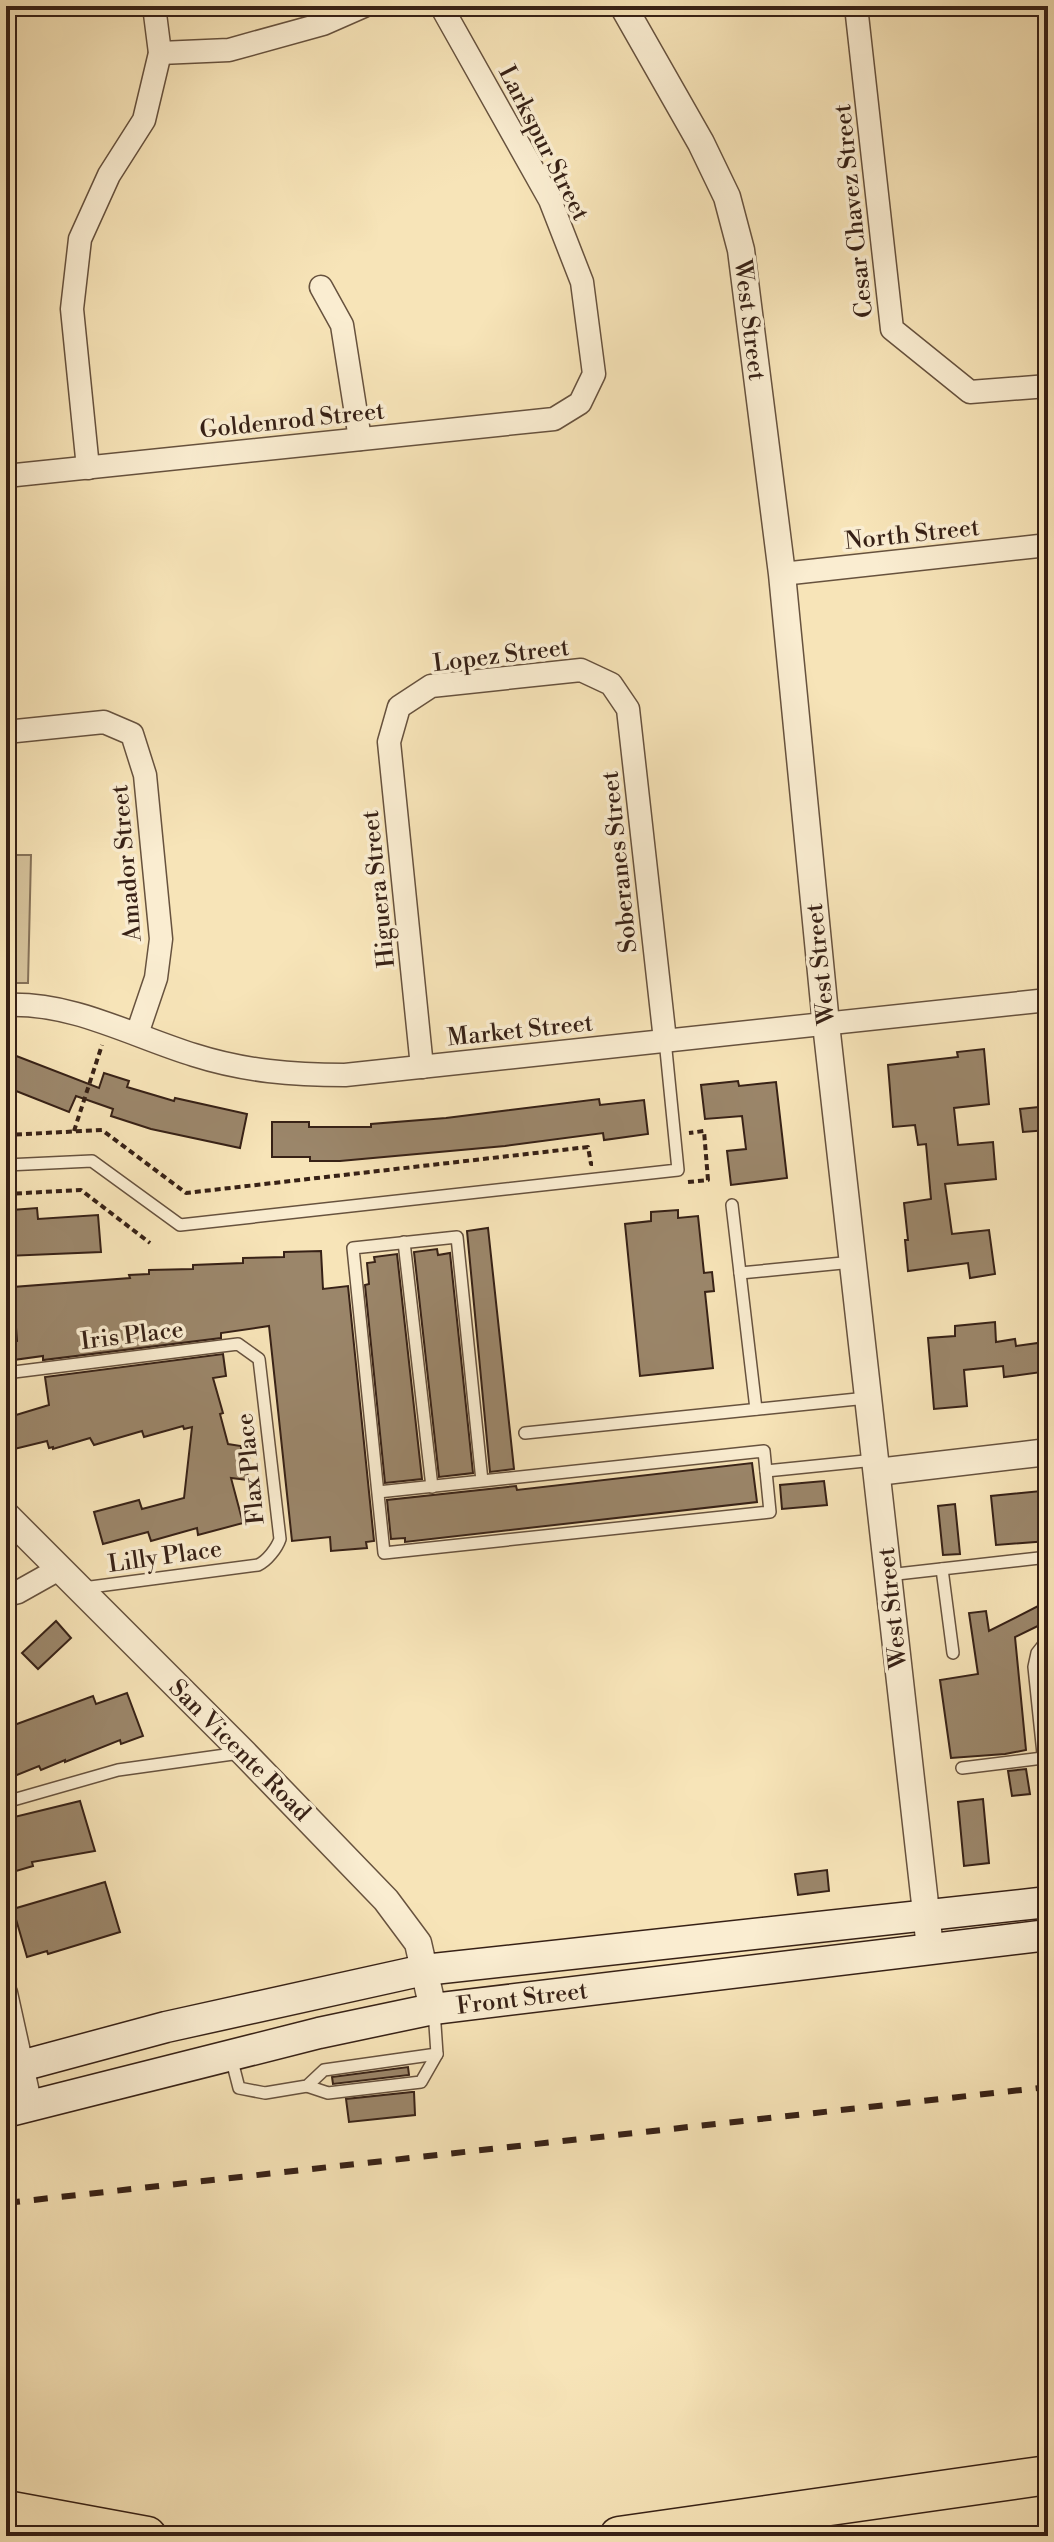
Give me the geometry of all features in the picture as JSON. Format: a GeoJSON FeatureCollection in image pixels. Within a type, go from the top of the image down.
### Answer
{"type":"FeatureCollection","features":[{"type":"Feature","properties":{"kind":"highway"},"geometry":{"type":"LineString","coordinates":[[619,2536],[1048,2475]]}},
{"type":"Feature","properties":{"kind":"highway"},"geometry":{"type":"LineString","coordinates":[[6,2510],[147,2536]]}},
{"type":"Feature","properties":{"kind":"main road","name":"Front Street"},"geometry":{"type":"LineString","coordinates":[[14,2068],[166,2027],[424,1970],[1048,1902]]}},
{"type":"Feature","properties":{"kind":"main road","name":"Front Street"},"geometry":{"type":"LineString","coordinates":[[18,2109],[319,2033],[433,2009],[1048,1935]]}},
{"type":"Feature","properties":{"kind":"street"},"geometry":{"type":"LineString","coordinates":[[88,468],[72,309],[80,239],[109,175],[144,120],[160,53],[154,6]]}},
{"type":"Feature","properties":{"kind":"street"},"geometry":{"type":"LineString","coordinates":[[160,53],[229,50],[323,24],[364,6]]}},
{"type":"Feature","properties":{"kind":"street","name":"Larkspur Street"},"geometry":{"type":"LineString","coordinates":[[441,6],[550,200],[582,282],[594,374],[580,403]]}},
{"type":"Feature","properties":{"kind":"street","name":"West Street"},"geometry":{"type":"LineString","coordinates":[[623,6],[701,143],[727,197],[741,250],[782,574],[826,1024],[930,1948]]}},
{"type":"Feature","properties":{"kind":"street","name":"Cesar Chavez Street"},"geometry":{"type":"LineString","coordinates":[[856,6],[892,329],[970,392],[1048,386]]}},
{"type":"Feature","properties":{"kind":"street"},"geometry":{"type":"LineString","coordinates":[[321,287],[342,325],[360,439]]}},
{"type":"Feature","properties":{"kind":"street","name":"Goldenrod Street"},"geometry":{"type":"LineString","coordinates":[[6,476],[554,419],[580,403]]}},
{"type":"Feature","properties":{"kind":"street","name":"North Street"},"geometry":{"type":"LineString","coordinates":[[782,574],[1048,545]]}},
{"type":"Feature","properties":{"kind":"street","name":"Lopez Street"},"geometry":{"type":"LineString","coordinates":[[399,707],[431,686],[581,670],[611,684]]}},
{"type":"Feature","properties":{"kind":"street","name":"Soberanes Street"},"geometry":{"type":"LineString","coordinates":[[611,684],[628,709],[665,1040]]}},
{"type":"Feature","properties":{"kind":"street","name":"Higuera Street"},"geometry":{"type":"LineString","coordinates":[[399,707],[389,742],[422,1067]]}},
{"type":"Feature","properties":{"kind":"street","name":"Amador Street"},"geometry":{"type":"LineString","coordinates":[[6,732],[104,722],[132,734],[145,775],[161,939],[156,978],[137,1034]]}},
{"type":"Feature","properties":{"kind":"street","name":"Market Street"},"geometry":{"type":"LineString","coordinates":[[6,1005],[70,1012],[191,1054],[256,1071],[345,1075],[1048,1000]]}},
{"type":"Feature","properties":{"kind":"street"},"geometry":{"type":"LineString","coordinates":[[876,1466],[1048,1452]]}},
{"type":"Feature","properties":{"kind":"street","name":"San Vicente Road"},"geometry":{"type":"LineString","coordinates":[[6,1515],[386,1900],[418,1943],[433,2009]]}},
{"type":"Feature","properties":{"kind":"street"},"geometry":{"type":"LineString","coordinates":[[6,1595],[18,1592],[59,1569]]}},
{"type":"Feature","properties":{"kind":"street"},"geometry":{"type":"LineString","coordinates":[[6,1993],[18,2109]]}},
{"type":"Feature","properties":{"kind":"lane"},"geometry":{"type":"LineString","coordinates":[[6,1165],[92,1161],[180,1225],[678,1170],[665,1040]]}},
{"type":"Feature","properties":{"kind":"lane"},"geometry":{"type":"LineString","coordinates":[[732,1205],[756,1409]]}},
{"type":"Feature","properties":{"kind":"lane"},"geometry":{"type":"LineString","coordinates":[[378,1492],[432,1487],[764,1451],[770,1512],[384,1553],[353,1248],[457,1237],[482,1481]]}},
{"type":"Feature","properties":{"kind":"lane"},"geometry":{"type":"LineString","coordinates":[[404,1242],[432,1487]]}},
{"type":"Feature","properties":{"kind":"lane"},"geometry":{"type":"LineString","coordinates":[[740,1273],[853,1262]]}},
{"type":"Feature","properties":{"kind":"lane","name":"Iris Place"},"geometry":{"type":"LineString","coordinates":[[6,1373],[238,1344],[259,1359]]}},
{"type":"Feature","properties":{"kind":"lane","name":"Flax Place"},"geometry":{"type":"LineString","coordinates":[[258,1565],[263,1563],[280,1539],[259,1359]]}},
{"type":"Feature","properties":{"kind":"lane"},"geometry":{"type":"LineString","coordinates":[[525,1433],[868,1397]]}},
{"type":"Feature","properties":{"kind":"lane"},"geometry":{"type":"LineString","coordinates":[[766,1471],[876,1466]]}},
{"type":"Feature","properties":{"kind":"lane"},"geometry":{"type":"LineString","coordinates":[[888,1575],[1048,1557]]}},
{"type":"Feature","properties":{"kind":"lane","name":"Lilly Place"},"geometry":{"type":"LineString","coordinates":[[78,1588],[258,1565]]}},
{"type":"Feature","properties":{"kind":"lane"},"geometry":{"type":"LineString","coordinates":[[942,1569],[953,1653]]}},
{"type":"Feature","properties":{"kind":"lane"},"geometry":{"type":"LineString","coordinates":[[1048,1639],[1037,1653],[1034,1667],[1048,1802]]}},
{"type":"Feature","properties":{"kind":"lane"},"geometry":{"type":"LineString","coordinates":[[6,1802],[118,1770],[244,1753]]}},
{"type":"Feature","properties":{"kind":"lane"},"geometry":{"type":"LineString","coordinates":[[962,1768],[1043,1758]]}},
{"type":"Feature","properties":{"kind":"lane"},"geometry":{"type":"LineString","coordinates":[[231,2055],[239,2088],[265,2093],[307,2086],[328,2093],[421,2082],[437,2054],[433,2009]]}},
{"type":"Feature","properties":{"kind":"lane"},"geometry":{"type":"LineString","coordinates":[[307,2086],[324,2070],[437,2054]]}},
{"type":"Feature","properties":{"kind":"path"},"geometry":{"type":"LineString","coordinates":[[6,897],[15,919],[7,950]]}},
{"type":"Feature","properties":{"kind":"path"},"geometry":{"type":"LineString","coordinates":[[6,919],[12,927],[12,940]]}},
{"type":"Feature","properties":{"kind":"path"},"geometry":{"type":"LineString","coordinates":[[74,1131],[102,1045]]}},
{"type":"Feature","properties":{"kind":"path"},"geometry":{"type":"LineString","coordinates":[[6,1135],[102,1130],[186,1193],[588,1147],[591,1164],[605,1162]]}},
{"type":"Feature","properties":{"kind":"path"},"geometry":{"type":"LineString","coordinates":[[682,1183],[708,1180],[704,1131],[688,1133]]}},
{"type":"Feature","properties":{"kind":"path"},"geometry":{"type":"LineString","coordinates":[[6,1194],[81,1190],[150,1243]]}},
{"type":"Feature","properties":{"kind":"shaded area"},"geometry":{"type":"Polygon","coordinates":[[[6,855],[31,855],[28,983],[6,983],[6,855]]]}},
{"type":"Feature","properties":{"kind":"building"},"geometry":{"type":"Polygon","coordinates":[[[984,1049],[989,1104],[954,1108],[958,1145],[993,1142],[996,1179],[945,1184],[952,1234],[989,1230],[995,1274],[970,1278],[968,1263],[908,1271],[904,1203],[931,1199],[926,1144],[918,1145],[915,1125],[893,1127],[888,1065],[958,1057],[957,1052],[984,1049]]]}},
{"type":"Feature","properties":{"kind":"building"},"geometry":{"type":"Polygon","coordinates":[[[6,1052],[99,1088],[104,1073],[129,1081],[127,1087],[174,1101],[175,1098],[247,1114],[240,1148],[151,1129],[111,1116],[113,1109],[76,1096],[69,1112],[6,1087],[6,1052]]]}},
{"type":"Feature","properties":{"kind":"building"},"geometry":{"type":"Polygon","coordinates":[[[738,1081],[739,1086],[776,1082],[787,1178],[731,1185],[727,1151],[746,1149],[742,1116],[705,1119],[701,1085],[738,1081]]]}},
{"type":"Feature","properties":{"kind":"building"},"geometry":{"type":"Polygon","coordinates":[[[599,1099],[600,1105],[644,1100],[648,1134],[604,1140],[603,1133],[505,1146],[340,1161],[272,1157],[272,1122],[309,1122],[309,1127],[371,1127],[371,1124],[599,1099]]]}},
{"type":"Feature","properties":{"kind":"building"},"geometry":{"type":"Polygon","coordinates":[[[1048,1106],[1048,1130],[1023,1132],[1020,1109],[1048,1106]]]}},
{"type":"Feature","properties":{"kind":"building"},"geometry":{"type":"Polygon","coordinates":[[[37,1208],[38,1219],[98,1215],[101,1252],[6,1256],[6,1224],[13,1223],[12,1210],[37,1208]]]}},
{"type":"Feature","properties":{"kind":"building"},"geometry":{"type":"Polygon","coordinates":[[[678,1210],[678,1218],[698,1216],[704,1273],[712,1272],[714,1291],[705,1292],[713,1368],[640,1376],[625,1224],[651,1221],[651,1212],[678,1210]]]}},
{"type":"Feature","properties":{"kind":"building"},"geometry":{"type":"Polygon","coordinates":[[[488,1228],[514,1469],[490,1472],[467,1231],[488,1228]]]}},
{"type":"Feature","properties":{"kind":"building"},"geometry":{"type":"Polygon","coordinates":[[[437,1249],[438,1255],[450,1253],[473,1473],[439,1477],[414,1252],[437,1249]]]}},
{"type":"Feature","properties":{"kind":"building"},"geometry":{"type":"Polygon","coordinates":[[[321,1251],[323,1289],[348,1286],[374,1541],[366,1542],[367,1548],[331,1551],[330,1537],[292,1541],[269,1326],[221,1333],[221,1338],[43,1360],[43,1356],[6,1361],[6,1344],[17,1341],[13,1287],[130,1278],[129,1275],[149,1274],[149,1270],[193,1269],[193,1265],[243,1263],[243,1258],[284,1257],[284,1252],[321,1251]]]}},
{"type":"Feature","properties":{"kind":"building"},"geometry":{"type":"Polygon","coordinates":[[[397,1254],[422,1479],[385,1483],[365,1285],[369,1284],[367,1263],[375,1262],[374,1257],[397,1254]]]}},
{"type":"Feature","properties":{"kind":"building"},"geometry":{"type":"Polygon","coordinates":[[[995,1322],[996,1342],[1015,1339],[1016,1346],[1038,1343],[1042,1372],[1004,1377],[1003,1366],[964,1370],[967,1406],[934,1409],[928,1338],[955,1336],[955,1326],[995,1322]]]}},
{"type":"Feature","properties":{"kind":"building"},"geometry":{"type":"Polygon","coordinates":[[[223,1354],[226,1376],[213,1378],[228,1444],[241,1446],[241,1452],[250,1453],[247,1480],[231,1478],[243,1523],[198,1535],[197,1528],[151,1541],[148,1532],[103,1544],[94,1512],[139,1500],[142,1509],[184,1498],[192,1427],[184,1429],[183,1426],[144,1437],[142,1431],[94,1445],[90,1438],[53,1449],[49,1448],[47,1441],[6,1451],[6,1418],[49,1405],[45,1377],[223,1354]]]}},
{"type":"Feature","properties":{"kind":"building"},"geometry":{"type":"Polygon","coordinates":[[[752,1463],[757,1502],[405,1542],[405,1538],[391,1539],[387,1500],[516,1486],[517,1490],[752,1463]]]}},
{"type":"Feature","properties":{"kind":"building"},"geometry":{"type":"Polygon","coordinates":[[[824,1481],[827,1505],[782,1509],[780,1485],[824,1481]]]}},
{"type":"Feature","properties":{"kind":"building"},"geometry":{"type":"Polygon","coordinates":[[[1041,1491],[1048,1541],[996,1545],[991,1496],[1041,1491]]]}},
{"type":"Feature","properties":{"kind":"building"},"geometry":{"type":"Polygon","coordinates":[[[955,1504],[960,1554],[943,1555],[938,1506],[955,1504]]]}},
{"type":"Feature","properties":{"kind":"building"},"geometry":{"type":"Polygon","coordinates":[[[1048,1601],[1048,1621],[1015,1637],[1026,1750],[951,1758],[940,1680],[978,1674],[969,1613],[986,1611],[989,1631],[1048,1601]]]}},
{"type":"Feature","properties":{"kind":"building"},"geometry":{"type":"Polygon","coordinates":[[[56,1621],[71,1638],[38,1669],[22,1653],[56,1621]]]}},
{"type":"Feature","properties":{"kind":"building"},"geometry":{"type":"Polygon","coordinates":[[[127,1693],[143,1736],[121,1744],[120,1740],[65,1762],[41,1770],[39,1766],[12,1777],[6,1763],[6,1728],[93,1696],[96,1704],[127,1693]]]}},
{"type":"Feature","properties":{"kind":"building"},"geometry":{"type":"Polygon","coordinates":[[[1026,1769],[1030,1794],[1012,1796],[1008,1771],[1026,1769]]]}},
{"type":"Feature","properties":{"kind":"building"},"geometry":{"type":"Polygon","coordinates":[[[983,1799],[989,1863],[964,1866],[958,1802],[983,1799]]]}},
{"type":"Feature","properties":{"kind":"building"},"geometry":{"type":"Polygon","coordinates":[[[80,1801],[95,1851],[32,1862],[33,1866],[6,1874],[6,1819],[80,1801]]]}},
{"type":"Feature","properties":{"kind":"building"},"geometry":{"type":"Polygon","coordinates":[[[827,1870],[829,1891],[798,1895],[795,1874],[827,1870]]]}},
{"type":"Feature","properties":{"kind":"building"},"geometry":{"type":"Polygon","coordinates":[[[105,1882],[120,1932],[48,1954],[47,1951],[27,1957],[13,1909],[105,1882]]]}},
{"type":"Feature","properties":{"kind":"building"},"geometry":{"type":"Polygon","coordinates":[[[408,2067],[409,2075],[333,2084],[332,2077],[408,2067]]]}},
{"type":"Feature","properties":{"kind":"building"},"geometry":{"type":"Polygon","coordinates":[[[414,2092],[415,2115],[349,2122],[346,2099],[414,2092]]]}},
{"type":"Feature","properties":{"kind":"railway"},"geometry":{"type":"LineString","coordinates":[[6,2203],[1048,2087]]}}]}
